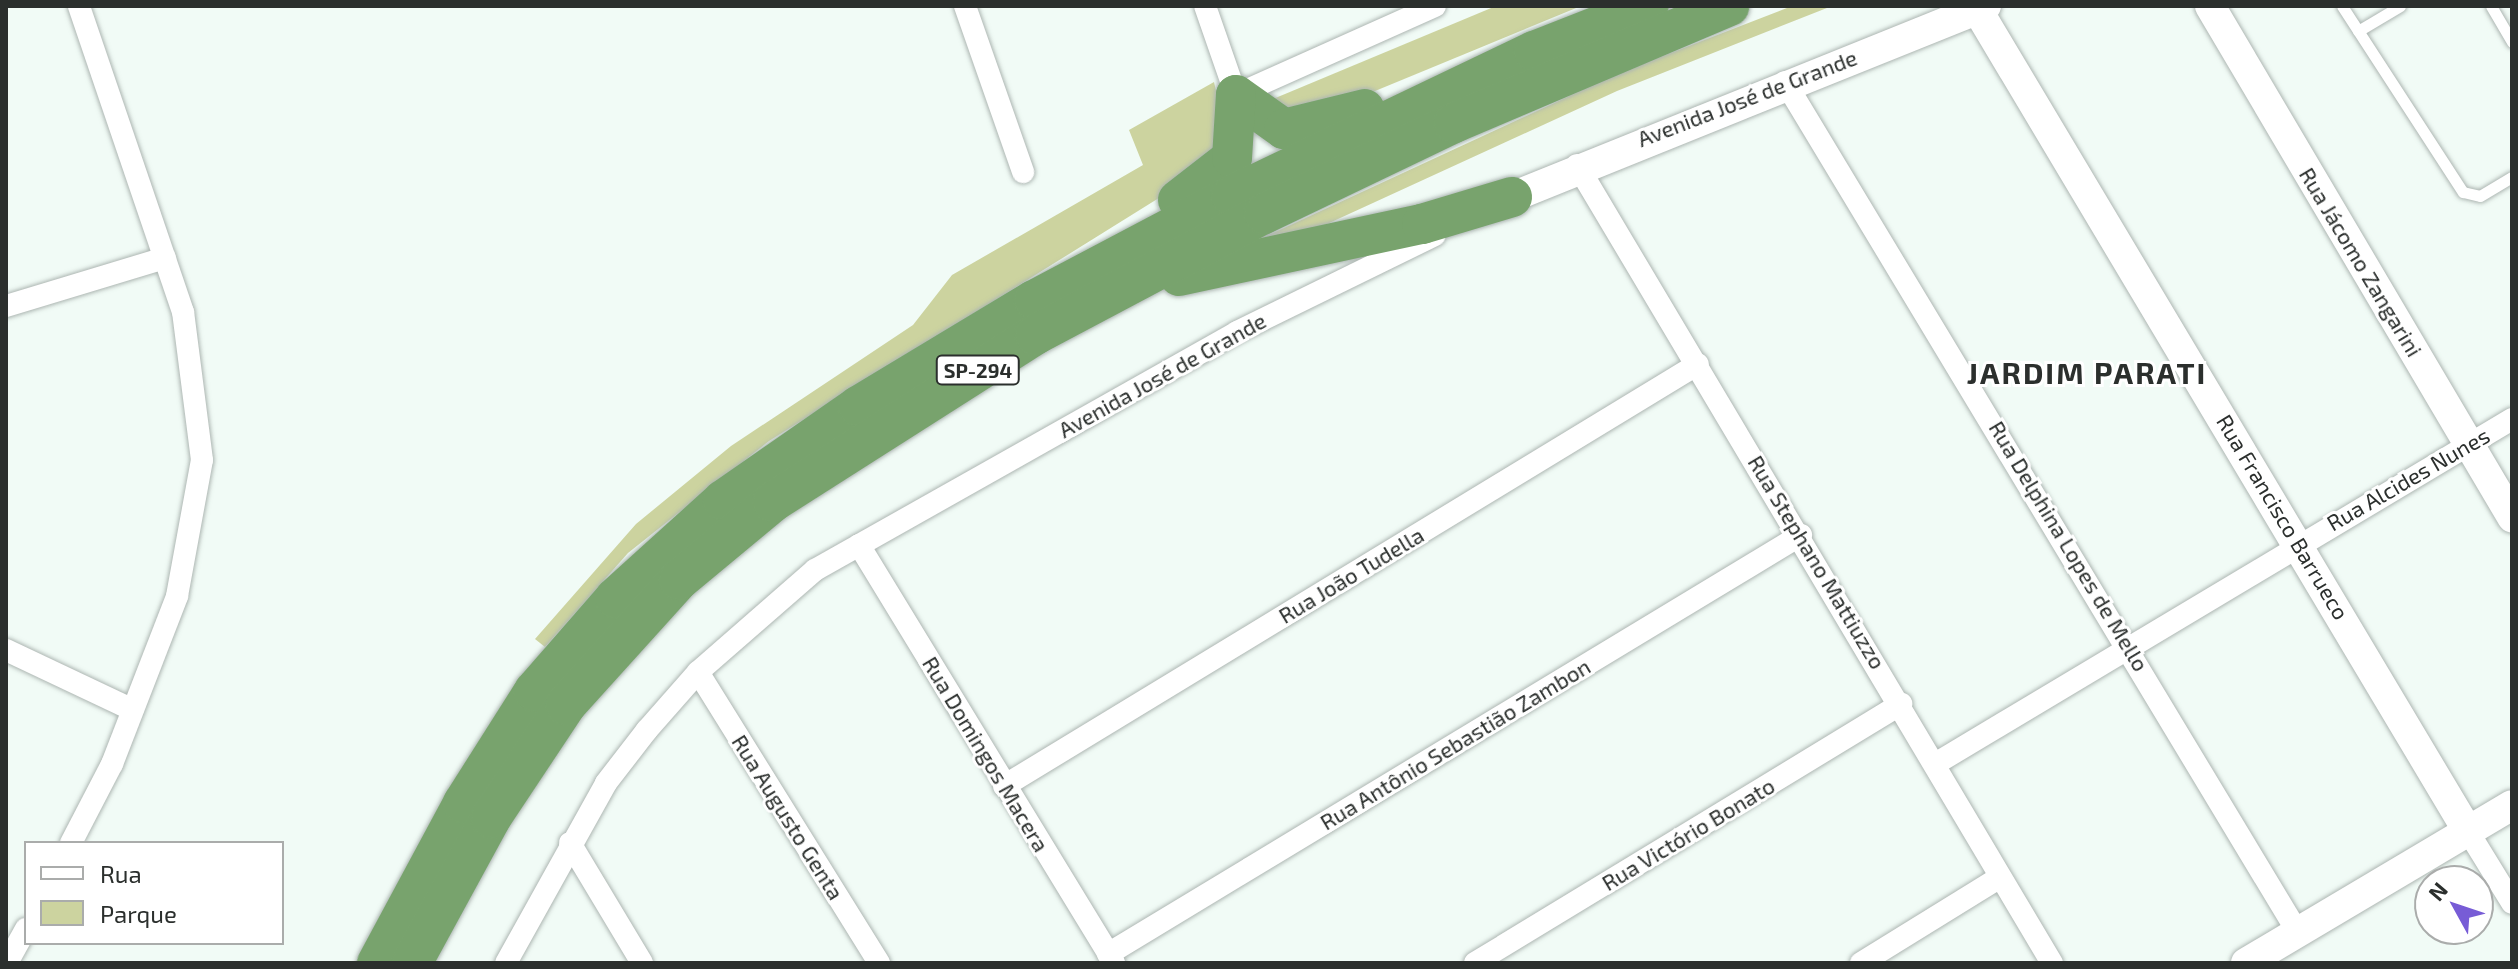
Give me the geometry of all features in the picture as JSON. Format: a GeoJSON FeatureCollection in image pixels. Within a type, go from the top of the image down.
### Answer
{"type":"FeatureCollection","features":[{"type":"Feature","properties":{"kind":"highway","name":"SP-294"},"geometry":{"type":"LineString","coordinates":[[412,963],[544,738],[600,663],[679,580],[829,462],[1035,318],[1231,196],[1534,51],[1649,6]]}},
{"type":"Feature","properties":{"kind":"highway","name":"SP-294"},"geometry":{"type":"LineString","coordinates":[[377,963],[501,740],[615,598],[779,459],[1035,318],[1440,129],[1729,6]]}},
{"type":"Feature","properties":{"kind":"highway"},"geometry":{"type":"LineString","coordinates":[[1236,95],[1269,122],[1296,129],[1491,59],[1534,51]]}},
{"type":"Feature","properties":{"kind":"highway"},"geometry":{"type":"LineString","coordinates":[[1035,318],[1221,171],[1236,144],[1236,95]]}},
{"type":"Feature","properties":{"kind":"highway"},"geometry":{"type":"LineString","coordinates":[[1035,318],[1212,266],[1422,224],[1512,197]]}},
{"type":"Feature","properties":{"kind":"street"},"geometry":{"type":"LineString","coordinates":[[72,841],[133,710],[177,596],[202,460],[199,396],[165,258],[79,6]]}},
{"type":"Feature","properties":{"kind":"street"},"geometry":{"type":"LineString","coordinates":[[965,6],[1023,172]]}},
{"type":"Feature","properties":{"kind":"street"},"geometry":{"type":"LineString","coordinates":[[1205,6],[1236,95],[1435,6]]}},
{"type":"Feature","properties":{"kind":"street","name":"Rua Jácomo Zangarini"},"geometry":{"type":"LineString","coordinates":[[2210,6],[2512,517]]}},
{"type":"Feature","properties":{"kind":"street","name":"Avenida José de Grande"},"geometry":{"type":"LineString","coordinates":[[506,963],[606,783],[698,672],[815,570],[1237,332],[1577,165],[1966,10]]}},
{"type":"Feature","properties":{"kind":"street","name":"Rua Francisco Barrueco"},"geometry":{"type":"LineString","coordinates":[[1966,10],[2300,543],[2512,903]]}},
{"type":"Feature","properties":{"kind":"street","name":"Rua Delphina Lopes de Mello"},"geometry":{"type":"LineString","coordinates":[[1785,82],[2130,646],[2297,931]]}},
{"type":"Feature","properties":{"kind":"street","name":"Rua Stephano Mattiuzzo"},"geometry":{"type":"LineString","coordinates":[[1577,165],[1801,535],[2052,963]]}},
{"type":"Feature","properties":{"kind":"street"},"geometry":{"type":"LineString","coordinates":[[6,306],[165,258]]}},
{"type":"Feature","properties":{"kind":"street","name":"Rua João Tudella"},"geometry":{"type":"LineString","coordinates":[[1004,786],[1698,364]]}},
{"type":"Feature","properties":{"kind":"street","name":"Rua Alcides Nunes"},"geometry":{"type":"LineString","coordinates":[[1935,764],[2512,419]]}},
{"type":"Feature","properties":{"kind":"street","name":"Rua Antônio Sebastião Zambon"},"geometry":{"type":"LineString","coordinates":[[1111,959],[1801,535]]}},
{"type":"Feature","properties":{"kind":"street","name":"Rua Domingos Macera"},"geometry":{"type":"LineString","coordinates":[[859,545],[1111,959]]}},
{"type":"Feature","properties":{"kind":"street"},"geometry":{"type":"LineString","coordinates":[[6,650],[133,710]]}},
{"type":"Feature","properties":{"kind":"street","name":"Rua Augusto Genta"},"geometry":{"type":"LineString","coordinates":[[698,672],[879,963]]}},
{"type":"Feature","properties":{"kind":"street","name":"Rua Victório Bonato"},"geometry":{"type":"LineString","coordinates":[[1475,963],[1901,704]]}},
{"type":"Feature","properties":{"kind":"street"},"geometry":{"type":"LineString","coordinates":[[2246,963],[2512,805]]}},
{"type":"Feature","properties":{"kind":"street"},"geometry":{"type":"LineString","coordinates":[[570,843],[642,963]]}},
{"type":"Feature","properties":{"kind":"street"},"geometry":{"type":"LineString","coordinates":[[1861,963],[2000,877]]}},
{"type":"Feature","properties":{"kind":"street"},"geometry":{"type":"LineString","coordinates":[[7,963],[24,933]]}},
{"type":"Feature","properties":{"kind":"lane"},"geometry":{"type":"LineString","coordinates":[[2342,6],[2463,192],[2480,196],[2512,177]]}},
{"type":"Feature","properties":{"kind":"lane"},"geometry":{"type":"LineString","coordinates":[[2358,31],[2400,6]]}},
{"type":"Feature","properties":{"kind":"lane"},"geometry":{"type":"LineString","coordinates":[[2491,6],[2512,42]]}},
{"type":"Feature","properties":{"kind":"green space"},"geometry":{"type":"Polygon","coordinates":[[[1496,6],[1581,6],[1312,117],[1261,104],[1496,6]]]}},
{"type":"Feature","properties":{"kind":"green space"},"geometry":{"type":"Polygon","coordinates":[[[1792,6],[1832,6],[1617,91],[1301,236],[1245,246],[1619,73],[1792,6]]]}},
{"type":"Feature","properties":{"kind":"green space"},"geometry":{"type":"Polygon","coordinates":[[[1214,82],[1225,130],[1199,173],[769,441],[628,553],[545,647],[535,639],[636,524],[731,446],[913,325],[952,275],[1143,165],[1129,130],[1214,82]]]}},
{"type":"Feature","properties":{"kind":"district","name":"JARDIM PARATI"},"geometry":{"type":"Point","coordinates":[2087,372]}}]}
